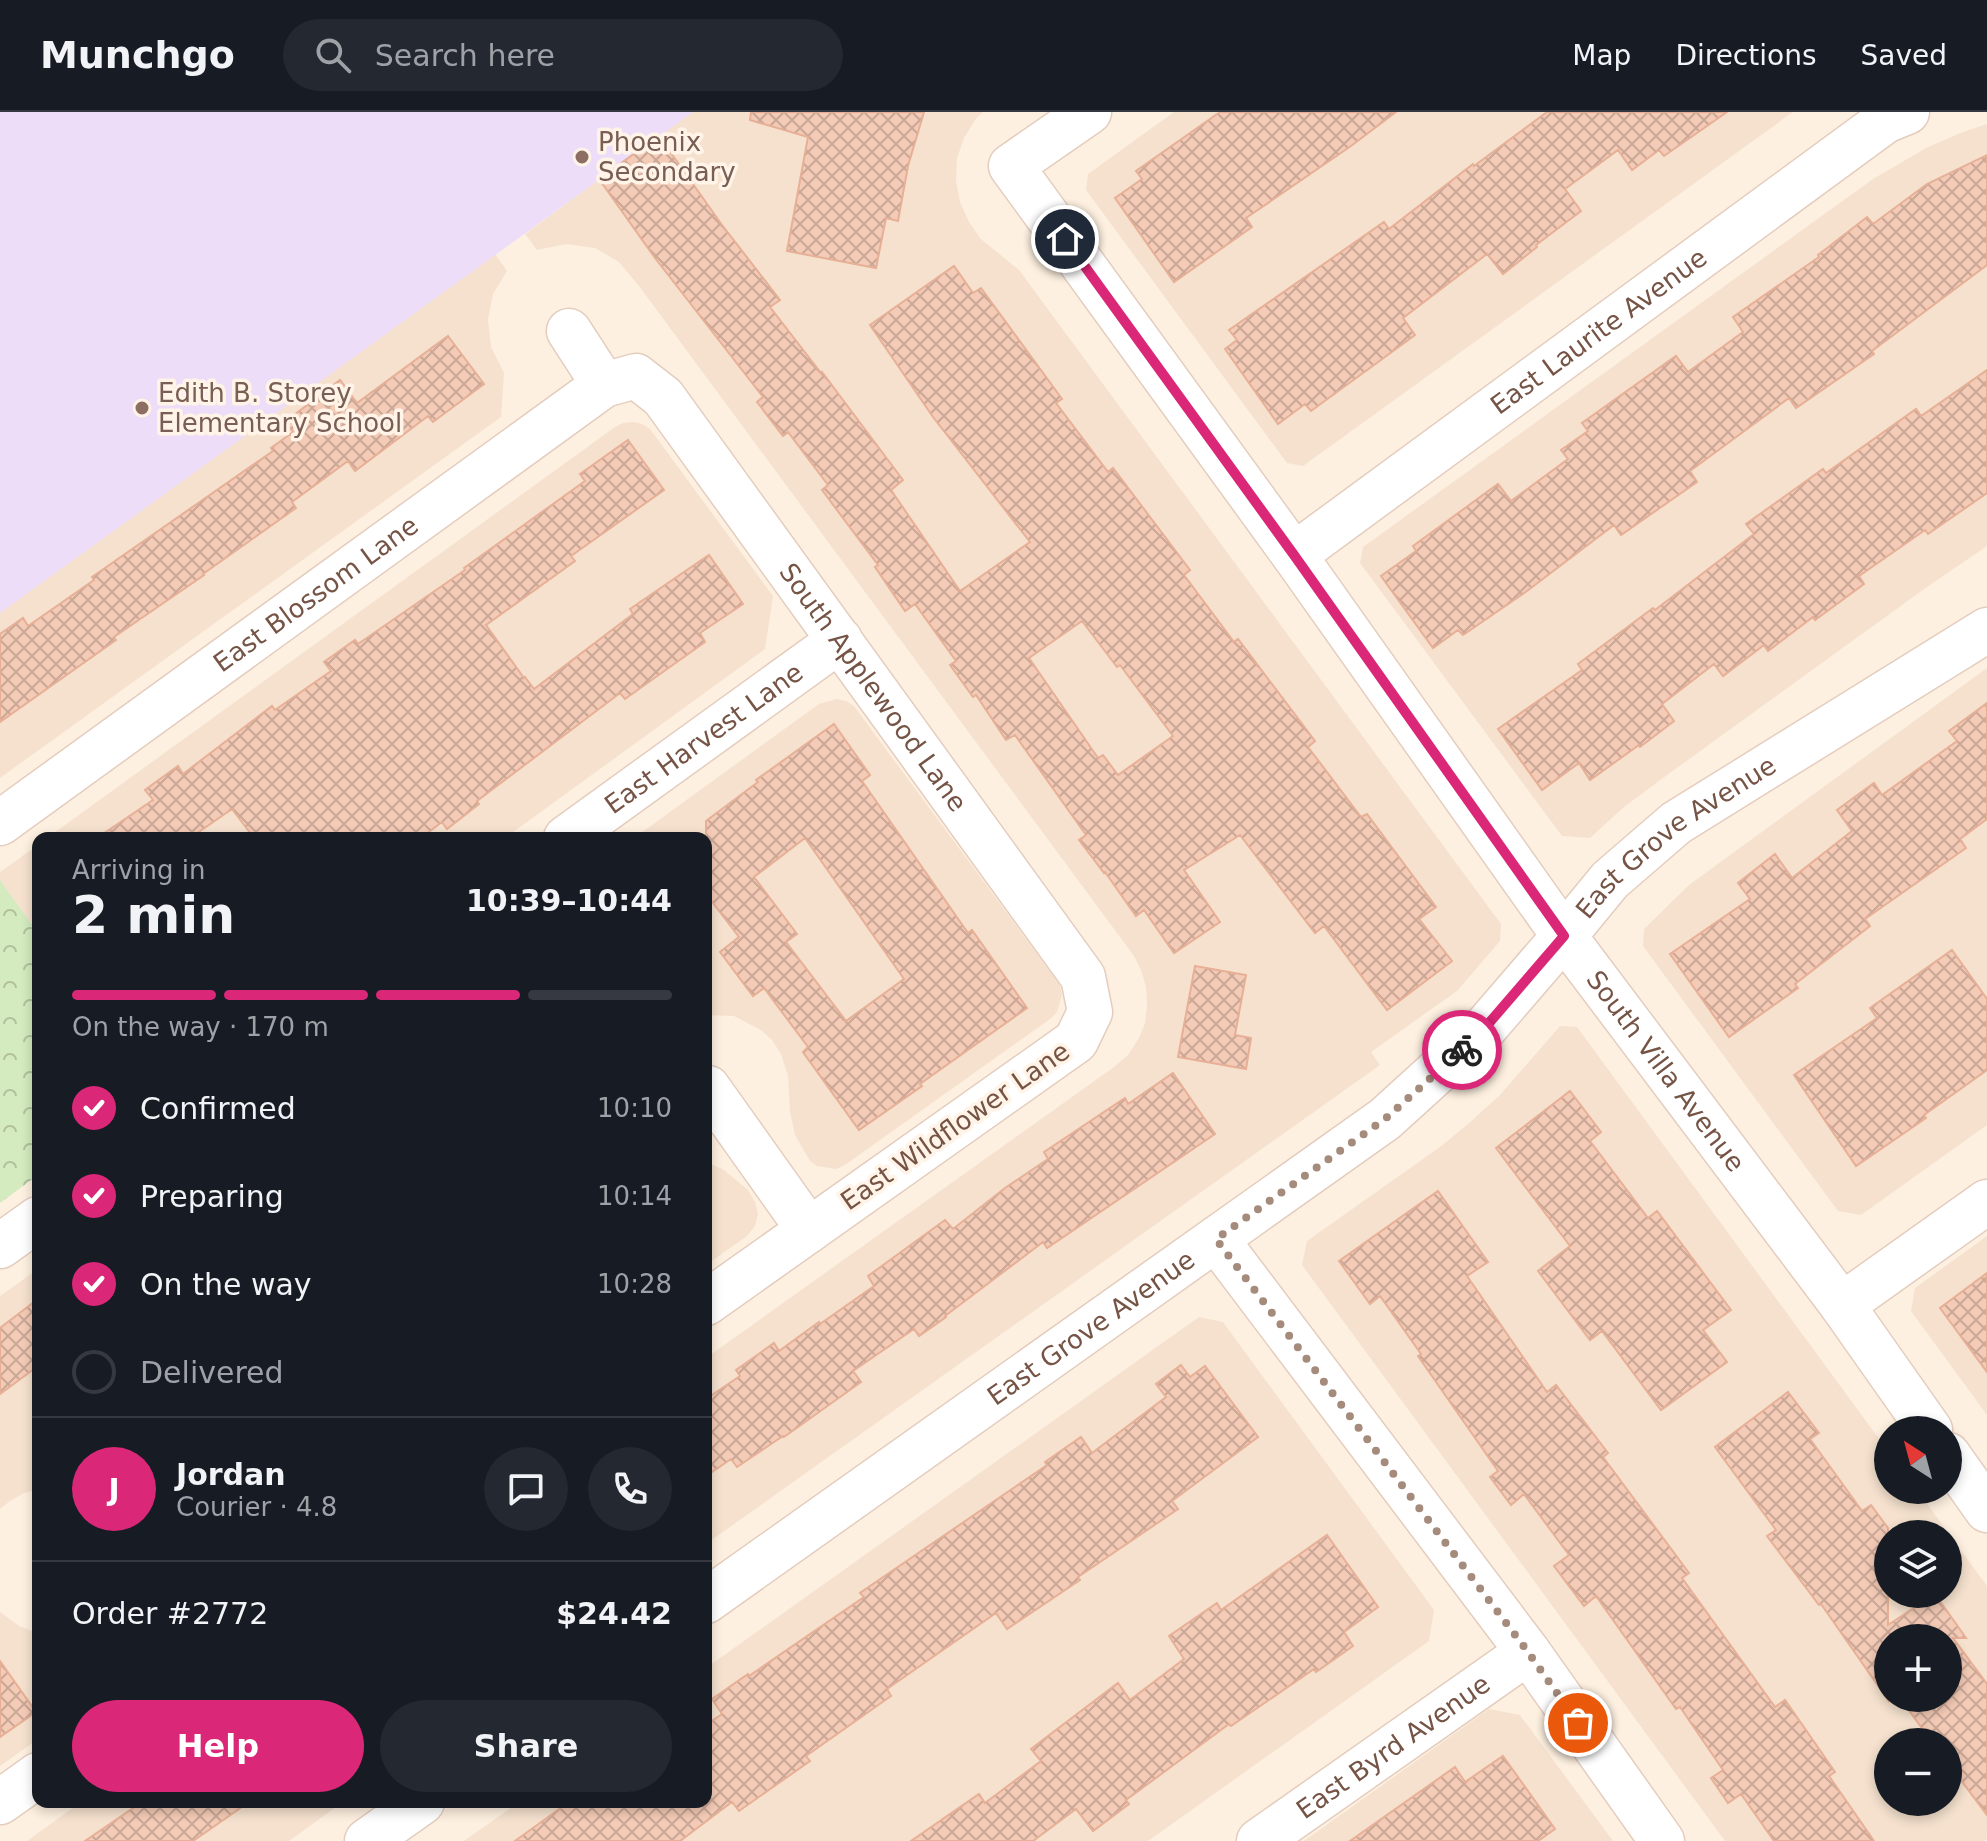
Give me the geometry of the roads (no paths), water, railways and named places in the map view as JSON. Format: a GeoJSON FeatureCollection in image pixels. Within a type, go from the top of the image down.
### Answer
{"type":"FeatureCollection","features":[{"type":"Feature","properties":{"kind":"street","name":"South Villa Avenue"},"geometry":{"type":"LineString","coordinates":[[1089,112],[1011,166],[1294,555],[1564,936],[1842,1305],[1920,1416]]}},
{"type":"Feature","properties":{"kind":"street","name":"East Laurite Avenue"},"geometry":{"type":"LineString","coordinates":[[1294,555],[1885,121],[1907,112]]}},
{"type":"Feature","properties":{"kind":"street","name":"South Applewood Lane"},"geometry":{"type":"LineString","coordinates":[[569,331],[620,381],[663,397],[1083,977],[1090,1012]]}},
{"type":"Feature","properties":{"kind":"street","name":"East Blossom Lane"},"geometry":{"type":"LineString","coordinates":[[0,823],[620,381]]}},
{"type":"Feature","properties":{"kind":"street","name":"East Grove Avenue"},"geometry":{"type":"LineString","coordinates":[[712,1597],[1385,1119],[1483,1030],[1610,880],[1676,823],[1987,630]]}},
{"type":"Feature","properties":{"kind":"street","name":"East Harvest Lane"},"geometry":{"type":"LineString","coordinates":[[574,832],[840,640]]}},
{"type":"Feature","properties":{"kind":"street","name":"East Wildflower Lane"},"geometry":{"type":"LineString","coordinates":[[712,1299],[1076,1041],[1090,1012]]}},
{"type":"Feature","properties":{"kind":"street"},"geometry":{"type":"LineString","coordinates":[[712,1094],[809,1230]]}},
{"type":"Feature","properties":{"kind":"street"},"geometry":{"type":"LineString","coordinates":[[1842,1305],[1987,1202]]}},
{"type":"Feature","properties":{"kind":"street"},"geometry":{"type":"LineString","coordinates":[[0,1246],[32,1223]]}},
{"type":"Feature","properties":{"kind":"street"},"geometry":{"type":"LineString","coordinates":[[1216,1239],[1528,1652],[1662,1841]]}},
{"type":"Feature","properties":{"kind":"street"},"geometry":{"type":"LineString","coordinates":[[1962,1475],[1987,1510]]}},
{"type":"Feature","properties":{"kind":"street","name":"East Byrd Avenue"},"geometry":{"type":"LineString","coordinates":[[1259,1841],[1528,1652]]}},
{"type":"Feature","properties":{"kind":"street"},"geometry":{"type":"LineString","coordinates":[[0,1802],[32,1779]]}},
{"type":"Feature","properties":{"kind":"street"},"geometry":{"type":"LineString","coordinates":[[367,1841],[414,1808]]}},
{"type":"Feature","properties":{"kind":"place","name":"Phoenix Secondary"},"geometry":{"type":"Point","coordinates":[582,157]}},
{"type":"Feature","properties":{"kind":"place","name":"Edith B. Storey Elementary School"},"geometry":{"type":"Point","coordinates":[142,408]}}]}
